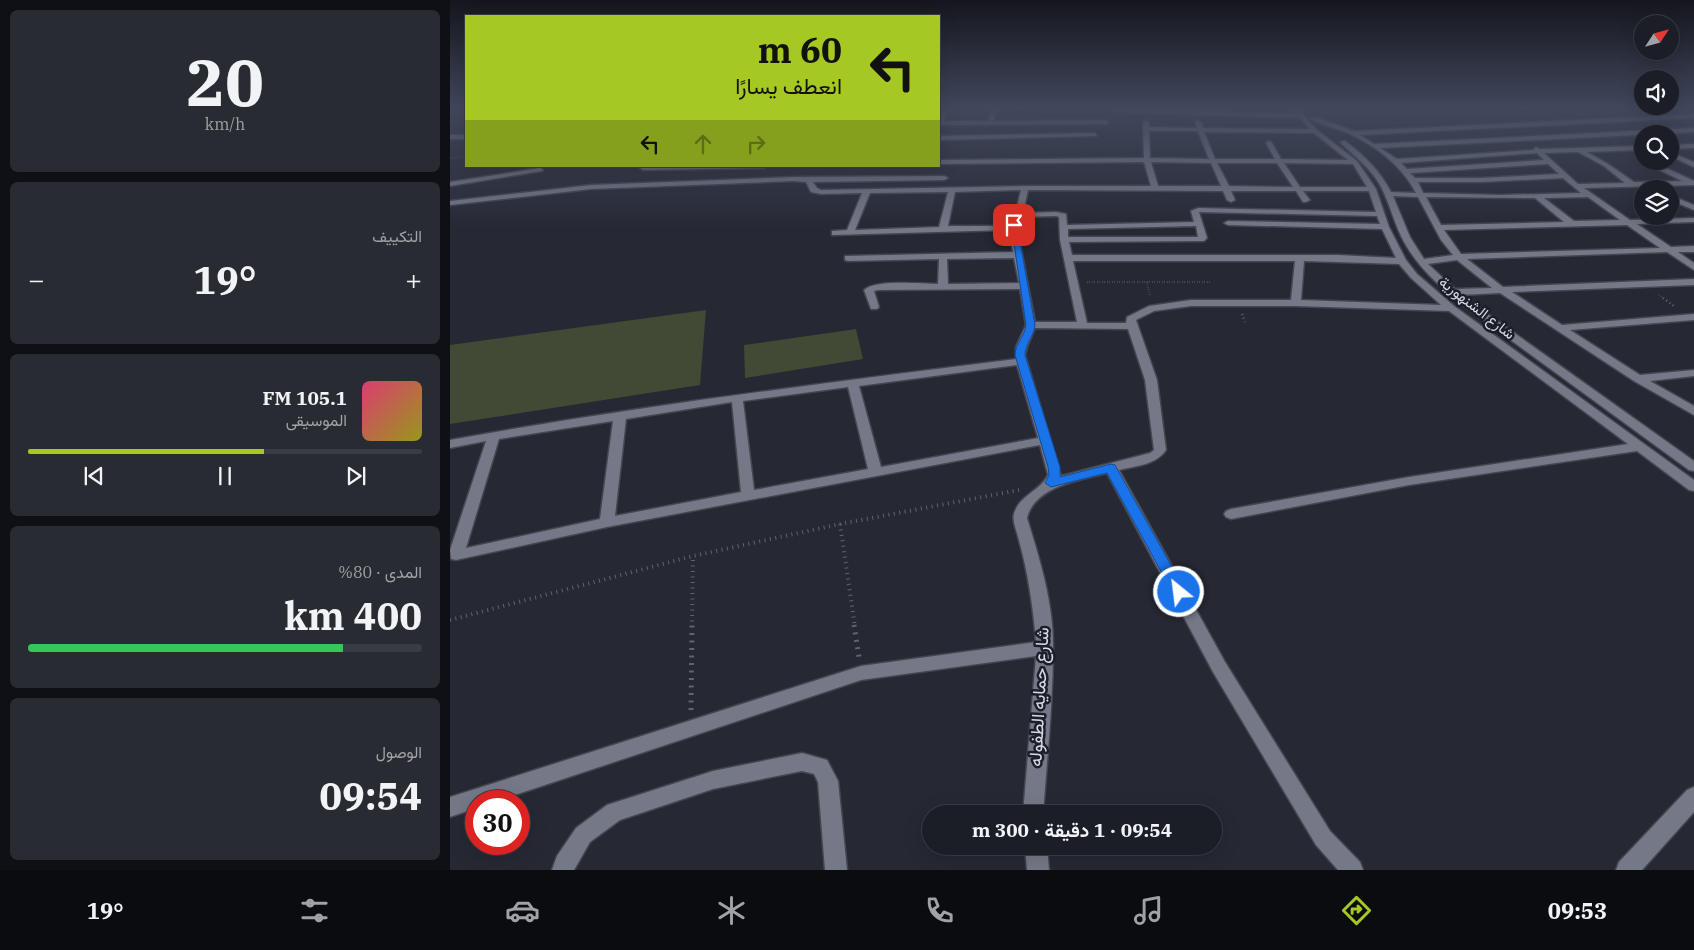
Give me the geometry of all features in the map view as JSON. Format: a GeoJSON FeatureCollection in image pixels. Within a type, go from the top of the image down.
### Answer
{"type":"FeatureCollection","features":[{"type":"Feature","properties":{"kind":"street"},"geometry":{"type":"LineString","coordinates":[[1146,149],[1147,160],[1155,188]]}},
{"type":"Feature","properties":{"kind":"street"},"geometry":{"type":"LineString","coordinates":[[1207,149],[1215,161],[1231,200]]}},
{"type":"Feature","properties":{"kind":"street"},"geometry":{"type":"LineString","coordinates":[[1272,149],[1306,200]]}},
{"type":"Feature","properties":{"kind":"street","name":"شارع الشنهورية"},"geometry":{"type":"LineString","coordinates":[[1338,149],[1355,162],[1372,189],[1385,227],[1402,261],[1414,276],[1451,308],[1637,447],[1694,487]]}},
{"type":"Feature","properties":{"kind":"street","name":"شارع الشنهورية"},"geometry":{"type":"LineString","coordinates":[[1352,149],[1369,165],[1388,194],[1409,244],[1421,262],[1453,292],[1694,467]]}},
{"type":"Feature","properties":{"kind":"street"},"geometry":{"type":"LineString","coordinates":[[1379,149],[1396,161],[1413,180],[1445,240],[1459,257],[1500,289],[1559,328],[1638,379],[1694,411]]}},
{"type":"Feature","properties":{"kind":"street"},"geometry":{"type":"LineString","coordinates":[[1535,149],[1576,186],[1694,267]]}},
{"type":"Feature","properties":{"kind":"street"},"geometry":{"type":"LineString","coordinates":[[1618,149],[1634,156]]}},
{"type":"Feature","properties":{"kind":"street"},"geometry":{"type":"LineString","coordinates":[[1396,161],[1628,149]]}},
{"type":"Feature","properties":{"kind":"street"},"geometry":{"type":"LineString","coordinates":[[1579,150],[1606,165],[1633,185]]}},
{"type":"Feature","properties":{"kind":"street"},"geometry":{"type":"LineString","coordinates":[[1679,158],[1694,164]]}},
{"type":"Feature","properties":{"kind":"street"},"geometry":{"type":"LineString","coordinates":[[940,162],[1147,160],[1355,162]]}},
{"type":"Feature","properties":{"kind":"street"},"geometry":{"type":"LineString","coordinates":[[1406,171],[1550,162]]}},
{"type":"Feature","properties":{"kind":"street"},"geometry":{"type":"LineString","coordinates":[[450,203],[572,188],[637,174],[729,167]]}},
{"type":"Feature","properties":{"kind":"street"},"geometry":{"type":"LineString","coordinates":[[732,181],[741,167]]}},
{"type":"Feature","properties":{"kind":"street"},"geometry":{"type":"LineString","coordinates":[[450,184],[540,170]]}},
{"type":"Feature","properties":{"kind":"street"},"geometry":{"type":"LineString","coordinates":[[1664,170],[1693,183]]}},
{"type":"Feature","properties":{"kind":"street"},"geometry":{"type":"LineString","coordinates":[[637,174],[732,181],[944,178]]}},
{"type":"Feature","properties":{"kind":"street"},"geometry":{"type":"LineString","coordinates":[[1413,180],[1500,180],[1564,176]]}},
{"type":"Feature","properties":{"kind":"street"},"geometry":{"type":"LineString","coordinates":[[808,180],[812,189],[816,191],[1025,188],[1372,189]]}},
{"type":"Feature","properties":{"kind":"street"},"geometry":{"type":"LineString","coordinates":[[1576,186],[1693,183]]}},
{"type":"Feature","properties":{"kind":"street"},"geometry":{"type":"LineString","coordinates":[[1025,188],[1016,222],[1018,255],[1031,325],[1030,331],[1020,349],[1022,362],[1054,467],[1055,475],[1051,483]]}},
{"type":"Feature","properties":{"kind":"street"},"geometry":{"type":"LineString","coordinates":[[943,229],[952,189]]}},
{"type":"Feature","properties":{"kind":"street"},"geometry":{"type":"LineString","coordinates":[[850,232],[867,191]]}},
{"type":"Feature","properties":{"kind":"street"},"geometry":{"type":"LineString","coordinates":[[1388,194],[1538,197],[1591,195]]}},
{"type":"Feature","properties":{"kind":"street"},"geometry":{"type":"LineString","coordinates":[[1538,197],[1571,223]]}},
{"type":"Feature","properties":{"kind":"street"},"geometry":{"type":"LineString","coordinates":[[1679,201],[1694,208]]}},
{"type":"Feature","properties":{"kind":"street"},"geometry":{"type":"LineString","coordinates":[[1064,240],[1201,239],[1204,238],[1195,212],[1198,210],[1380,214]]}},
{"type":"Feature","properties":{"kind":"street"},"geometry":{"type":"LineString","coordinates":[[835,233],[943,229],[1016,222],[1060,214],[1063,216],[1065,226],[1064,240],[1083,326]]}},
{"type":"Feature","properties":{"kind":"street"},"geometry":{"type":"LineString","coordinates":[[1438,228],[1694,220]]}},
{"type":"Feature","properties":{"kind":"street"},"geometry":{"type":"LineString","coordinates":[[1228,222],[1385,227]]}},
{"type":"Feature","properties":{"kind":"street"},"geometry":{"type":"LineString","coordinates":[[1065,226],[1198,224]]}},
{"type":"Feature","properties":{"kind":"street"},"geometry":{"type":"LineString","coordinates":[[1421,262],[1459,257],[1694,249]]}},
{"type":"Feature","properties":{"kind":"street"},"geometry":{"type":"LineString","coordinates":[[848,258],[1018,255]]}},
{"type":"Feature","properties":{"kind":"street"},"geometry":{"type":"LineString","coordinates":[[943,256],[943,286]]}},
{"type":"Feature","properties":{"kind":"street"},"geometry":{"type":"LineString","coordinates":[[1069,258],[1338,258],[1402,261]]}},
{"type":"Feature","properties":{"kind":"street"},"geometry":{"type":"LineString","coordinates":[[1296,303],[1300,258]]}},
{"type":"Feature","properties":{"kind":"street"},"geometry":{"type":"LineString","coordinates":[[1453,292],[1694,282]]}},
{"type":"Feature","properties":{"kind":"street"},"geometry":{"type":"LineString","coordinates":[[874,307],[869,290],[872,288],[1024,286]]}},
{"type":"Feature","properties":{"kind":"street"},"geometry":{"type":"LineString","coordinates":[[1051,483],[1148,460],[1160,450],[1151,380],[1132,326],[1131,319],[1138,314],[1168,305],[1191,303],[1296,303],[1451,308]]}},
{"type":"Feature","properties":{"kind":"street"},"geometry":{"type":"LineString","coordinates":[[1559,328],[1693,318]]}},
{"type":"Feature","properties":{"kind":"street"},"geometry":{"type":"LineString","coordinates":[[1031,325],[1132,326]]}},
{"type":"Feature","properties":{"kind":"street"},"geometry":{"type":"LineString","coordinates":[[450,444],[620,415],[737,398],[1022,362]]}},
{"type":"Feature","properties":{"kind":"street"},"geometry":{"type":"LineString","coordinates":[[1638,379],[1694,374]]}},
{"type":"Feature","properties":{"kind":"street"},"geometry":{"type":"LineString","coordinates":[[853,383],[875,470]]}},
{"type":"Feature","properties":{"kind":"street"},"geometry":{"type":"LineString","coordinates":[[737,398],[748,494]]}},
{"type":"Feature","properties":{"kind":"street"},"geometry":{"type":"LineString","coordinates":[[607,522],[620,415]]}},
{"type":"Feature","properties":{"kind":"street"},"geometry":{"type":"LineString","coordinates":[[453,556],[494,436]]}},
{"type":"Feature","properties":{"kind":"street"},"geometry":{"type":"LineString","coordinates":[[453,556],[607,522],[748,494],[1045,440]]}},
{"type":"Feature","properties":{"kind":"street"},"geometry":{"type":"LineString","coordinates":[[1231,514],[1409,481],[1637,447]]}},
{"type":"Feature","properties":{"kind":"street"},"geometry":{"type":"LineString","coordinates":[[1111,468],[1228,683],[1323,838],[1352,870]]}},
{"type":"Feature","properties":{"kind":"street","name":"شارع حمايه الطفوله"},"geometry":{"type":"LineString","coordinates":[[1034,805],[1045,648],[1042,604],[1020,518],[1022,510],[1028,502],[1051,483]]}},
{"type":"Feature","properties":{"kind":"street"},"geometry":{"type":"LineString","coordinates":[[450,807],[861,673],[1045,648]]}},
{"type":"Feature","properties":{"kind":"street"},"geometry":{"type":"LineString","coordinates":[[564,870],[565,864],[582,835],[614,812],[712,780],[802,762],[820,766],[828,781],[836,870]]}},
{"type":"Feature","properties":{"kind":"street"},"geometry":{"type":"LineString","coordinates":[[1628,870],[1694,797]]}},
{"type":"Feature","properties":{"kind":"street"},"geometry":{"type":"LineString","coordinates":[[1037,855],[1038,870]]}},
{"type":"Feature","properties":{"kind":"path"},"geometry":{"type":"LineString","coordinates":[[450,158],[465,156]]}},
{"type":"Feature","properties":{"kind":"path"},"geometry":{"type":"LineString","coordinates":[[1073,282],[1211,282]]}},
{"type":"Feature","properties":{"kind":"path"},"geometry":{"type":"LineString","coordinates":[[1642,283],[1693,318]]}},
{"type":"Feature","properties":{"kind":"path"},"geometry":{"type":"LineString","coordinates":[[450,620],[693,556],[840,524],[1051,483]]}},
{"type":"Feature","properties":{"kind":"path"},"geometry":{"type":"LineString","coordinates":[[840,524],[861,673]]}},
{"type":"Feature","properties":{"kind":"path"},"geometry":{"type":"LineString","coordinates":[[691,728],[693,556]]}},
{"type":"Feature","properties":{"kind":"green space"},"geometry":{"type":"Polygon","coordinates":[[[706,310],[700,385],[450,424],[450,345],[706,310]]]}},
{"type":"Feature","properties":{"kind":"green space"},"geometry":{"type":"Polygon","coordinates":[[[856,329],[863,359],[745,378],[744,345],[856,329]]]}},
{"type":"Feature","properties":{"kind":"route"},"geometry":{"type":"LineString","coordinates":[[1014,225],[1031,325],[1030,331],[1020,349],[1020,355],[1054,467],[1055,475],[1051,483],[1111,468],[1179,592]]}}]}
